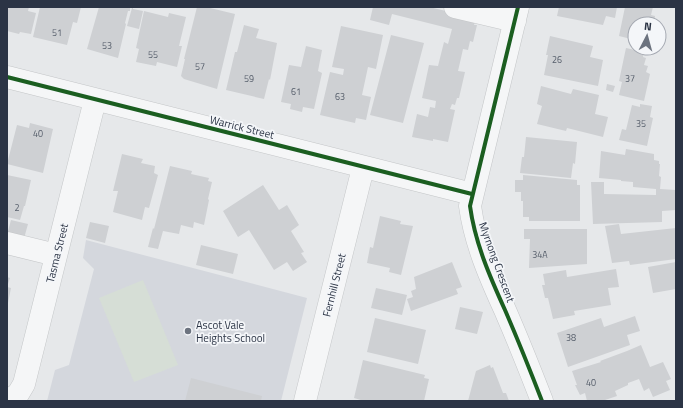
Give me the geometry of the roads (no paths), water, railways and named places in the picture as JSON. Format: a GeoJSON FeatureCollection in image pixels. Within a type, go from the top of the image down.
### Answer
{"type":"FeatureCollection","features":[{"type":"Feature","properties":{"kind":"street"},"geometry":{"type":"LineString","coordinates":[[455,7],[517,14]]}},
{"type":"Feature","properties":{"kind":"street","name":"Myrnong Crescent"},"geometry":{"type":"LineString","coordinates":[[517,14],[470,206],[472,224],[487,269],[528,363],[542,401]]}},
{"type":"Feature","properties":{"kind":"street","name":"Warrick Street"},"geometry":{"type":"LineString","coordinates":[[7,78],[472,194]]}},
{"type":"Feature","properties":{"kind":"street","name":"Tasma Street"},"geometry":{"type":"LineString","coordinates":[[14,400],[24,384],[95,100]]}},
{"type":"Feature","properties":{"kind":"street","name":"Fernhill Street"},"geometry":{"type":"LineString","coordinates":[[305,401],[363,168]]}},
{"type":"Feature","properties":{"kind":"street"},"geometry":{"type":"LineString","coordinates":[[7,243],[56,255]]}},
{"type":"Feature","properties":{"kind":"place","name":"Ascot Vale Heights School"},"geometry":{"type":"Point","coordinates":[188,331]}}]}
